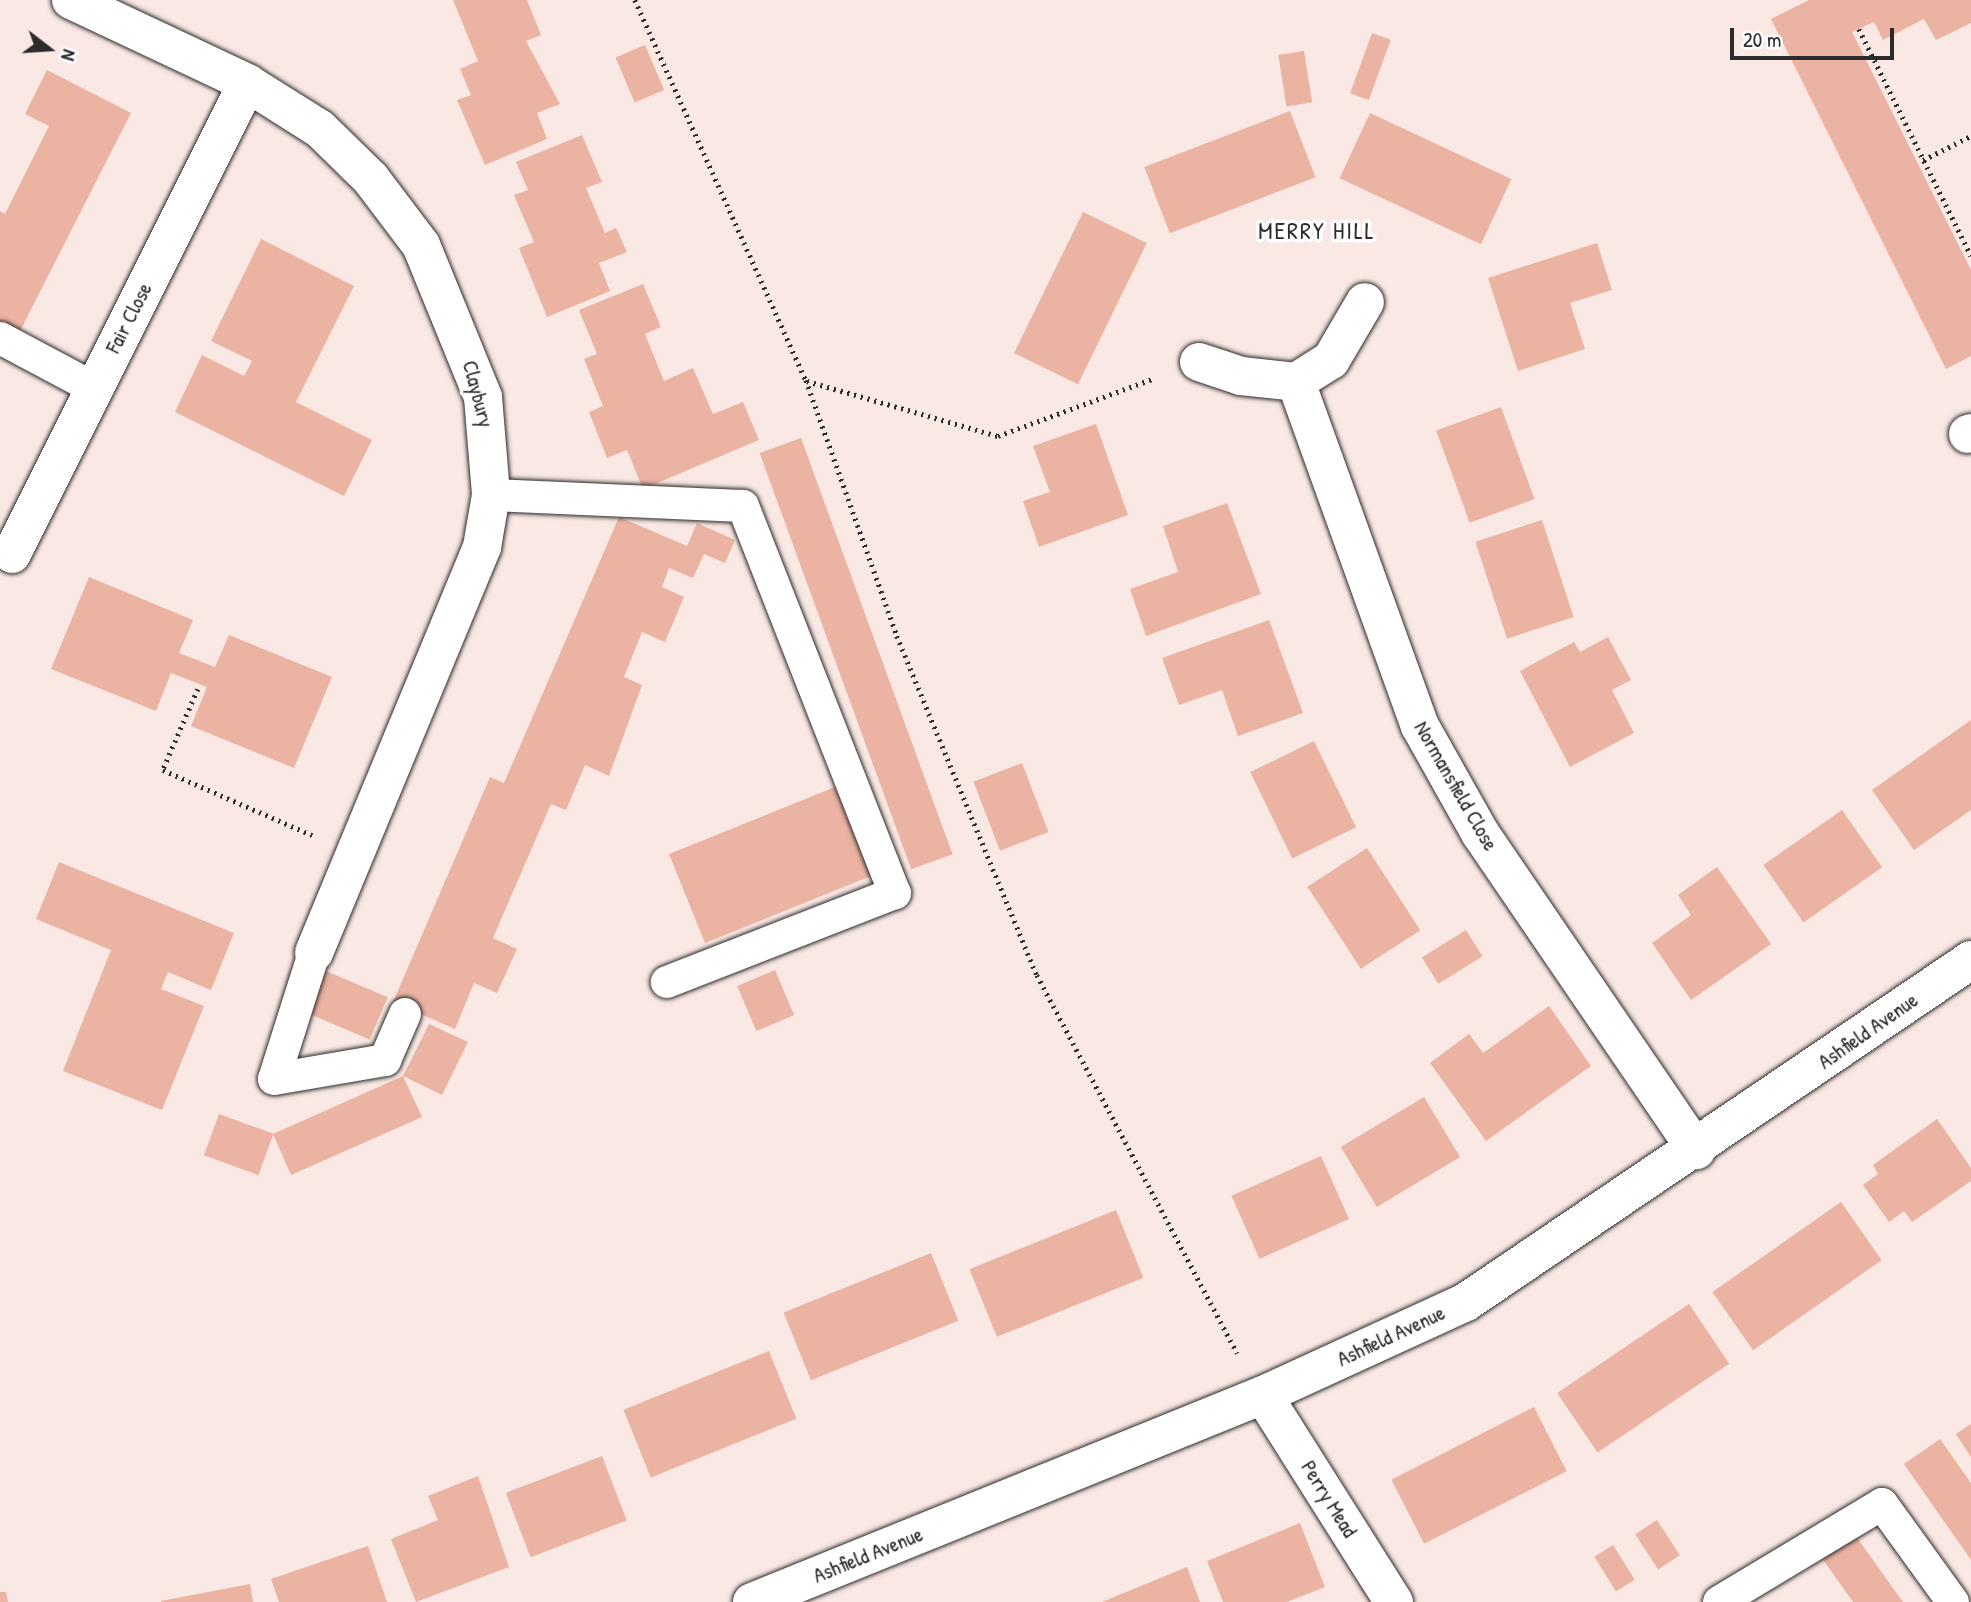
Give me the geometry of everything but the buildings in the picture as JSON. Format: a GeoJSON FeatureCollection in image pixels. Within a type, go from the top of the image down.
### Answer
{"type":"FeatureCollection","features":[{"type":"Feature","properties":{"kind":"street","name":"Claybury"},"geometry":{"type":"LineString","coordinates":[[71,0],[247,83],[320,129],[371,179],[421,245],[483,397],[491,495],[482,547],[313,953]]}},
{"type":"Feature","properties":{"kind":"street","name":"Fair Close"},"geometry":{"type":"LineString","coordinates":[[12,554],[247,83]]}},
{"type":"Feature","properties":{"kind":"street"},"geometry":{"type":"LineString","coordinates":[[1199,362],[1241,376],[1296,382],[1331,360],[1365,302]]}},
{"type":"Feature","properties":{"kind":"street","name":"Normansfield Close"},"geometry":{"type":"LineString","coordinates":[[1296,382],[1420,726],[1480,833],[1696,1150]]}},
{"type":"Feature","properties":{"kind":"street","name":"Ashfield Avenue"},"geometry":{"type":"LineString","coordinates":[[752,1602],[1263,1395],[1466,1302],[1696,1150],[1971,960]]}},
{"type":"Feature","properties":{"kind":"street","name":"Perry Mead"},"geometry":{"type":"LineString","coordinates":[[1263,1395],[1394,1602]]}},
{"type":"Feature","properties":{"kind":"lane"},"geometry":{"type":"LineString","coordinates":[[0,338],[94,388]]}},
{"type":"Feature","properties":{"kind":"lane"},"geometry":{"type":"LineString","coordinates":[[491,495],[743,506],[895,893],[667,982]]}},
{"type":"Feature","properties":{"kind":"lane"},"geometry":{"type":"LineString","coordinates":[[313,953],[274,1079],[385,1060],[405,1014]]}},
{"type":"Feature","properties":{"kind":"lane"},"geometry":{"type":"LineString","coordinates":[[1719,1602],[1882,1504],[1953,1602]]}},
{"type":"Feature","properties":{"kind":"path"},"geometry":{"type":"LineString","coordinates":[[635,0],[806,380],[897,636],[1037,975],[1218,1324],[1263,1395]]}},
{"type":"Feature","properties":{"kind":"path"},"geometry":{"type":"LineString","coordinates":[[1859,29],[1971,256]]}},
{"type":"Feature","properties":{"kind":"path"},"geometry":{"type":"LineString","coordinates":[[1923,160],[1971,136]]}},
{"type":"Feature","properties":{"kind":"path"},"geometry":{"type":"LineString","coordinates":[[806,380],[998,436],[1199,362]]}},
{"type":"Feature","properties":{"kind":"path"},"geometry":{"type":"LineString","coordinates":[[198,689],[163,770],[354,853]]}},
{"type":"Feature","properties":{"kind":"district","name":"MERRY HILL"},"geometry":{"type":"Point","coordinates":[1317,231]}}]}
